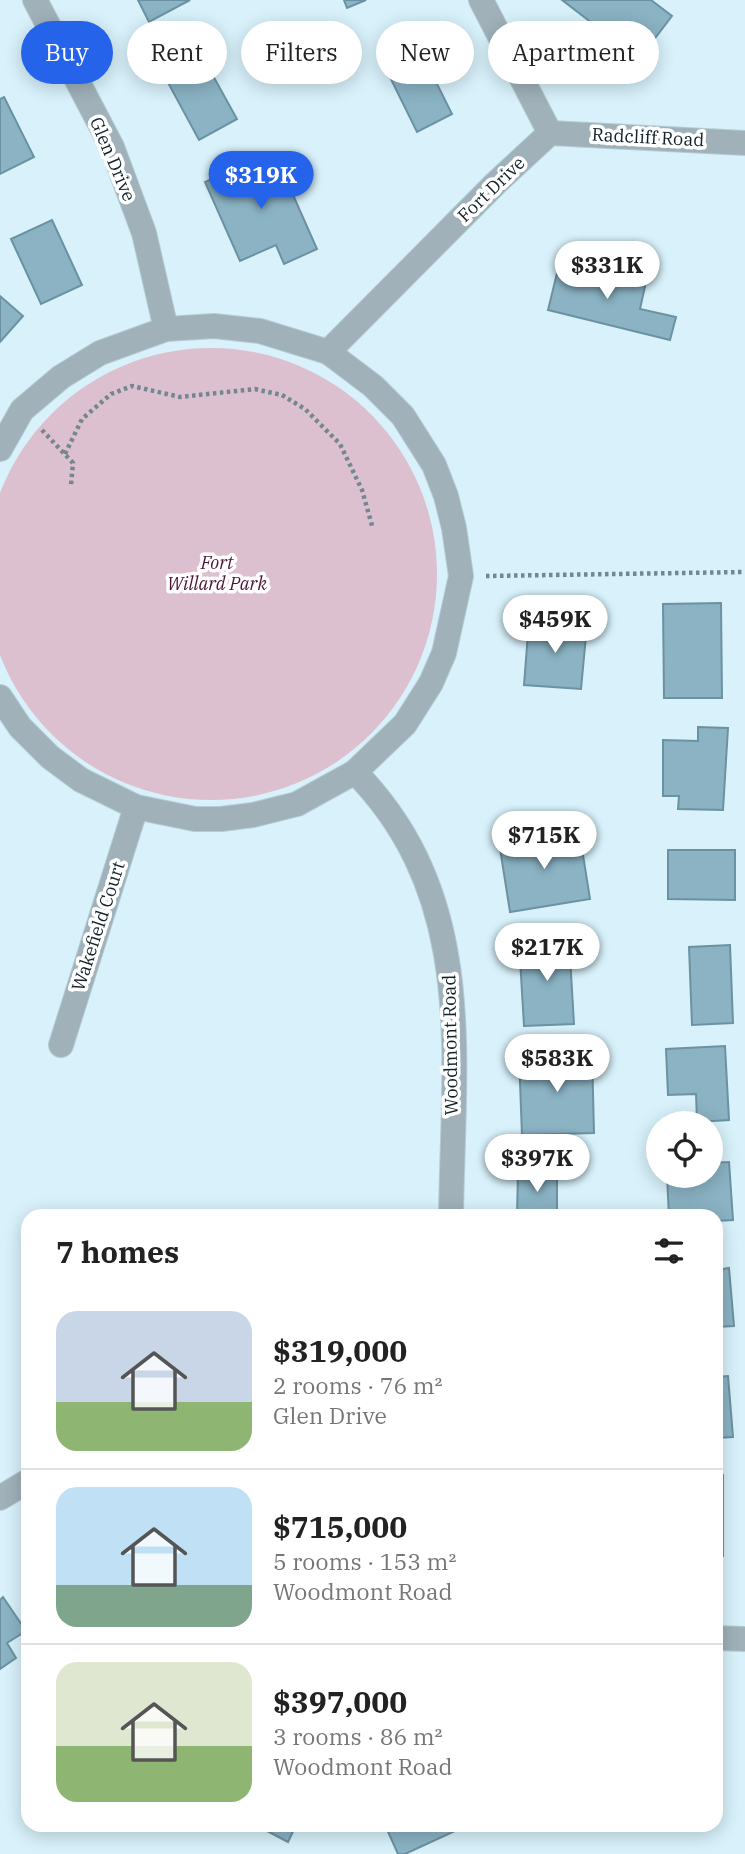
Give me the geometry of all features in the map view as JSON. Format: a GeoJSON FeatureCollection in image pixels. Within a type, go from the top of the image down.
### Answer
{"type":"FeatureCollection","features":[{"type":"Feature","properties":{"kind":"street","name":"Glen Drive"},"geometry":{"type":"LineString","coordinates":[[35,0],[112,147],[144,233],[166,329]]}},
{"type":"Feature","properties":{"kind":"street"},"geometry":{"type":"LineString","coordinates":[[481,0],[550,133]]}},
{"type":"Feature","properties":{"kind":"street","name":"Radcliff Road"},"geometry":{"type":"LineString","coordinates":[[550,133],[745,143]]}},
{"type":"Feature","properties":{"kind":"street","name":"Fort Drive"},"geometry":{"type":"LineString","coordinates":[[328,352],[496,183],[550,133]]}},
{"type":"Feature","properties":{"kind":"street"},"geometry":{"type":"LineString","coordinates":[[0,697],[20,727],[50,757],[81,780],[136,807],[195,818],[253,815],[297,804],[355,772],[395,736],[431,683],[448,639],[461,576],[446,496],[434,466],[403,416],[373,386],[328,352],[260,331],[214,326],[166,329],[100,352],[61,377],[22,410],[2,438]]}},
{"type":"Feature","properties":{"kind":"street","name":"Woodmont Road"},"geometry":{"type":"LineString","coordinates":[[355,772],[377,797],[413,853],[433,897],[442,928],[452,987],[454,1023],[451,1209]]}},
{"type":"Feature","properties":{"kind":"street","name":"Wakefield Court"},"geometry":{"type":"LineString","coordinates":[[61,1045],[136,807]]}},
{"type":"Feature","properties":{"kind":"street"},"geometry":{"type":"LineString","coordinates":[[0,1498],[21,1485]]}},
{"type":"Feature","properties":{"kind":"street"},"geometry":{"type":"LineString","coordinates":[[723,1638],[745,1639]]}},
{"type":"Feature","properties":{"kind":"path"},"geometry":{"type":"LineString","coordinates":[[65,454],[82,419],[111,394],[132,386],[180,397],[255,389],[282,395],[305,409],[340,444],[362,490],[373,529]]}},
{"type":"Feature","properties":{"kind":"path"},"geometry":{"type":"LineString","coordinates":[[22,410],[73,463],[71,485]]}},
{"type":"Feature","properties":{"kind":"path"},"geometry":{"type":"LineString","coordinates":[[461,576],[745,572]]}},
{"type":"Feature","properties":{"kind":"green space","name":"Fort Willard Park"},"geometry":{"type":"Polygon","coordinates":[[[211,348],[255,352],[297,365],[354,399],[386,431],[410,468],[427,508],[436,552],[436,596],[427,640],[410,680],[386,717],[371,734],[336,762],[297,783],[255,796],[211,800],[167,796],[125,783],[105,773],[68,749],[36,717],[12,680],[-1,651],[-1,497],[12,468],[36,431],[68,399],[125,365],[167,352],[211,348]]]}},
{"type":"Feature","properties":{"kind":"building"},"geometry":{"type":"Polygon","coordinates":[[[138,0],[190,0],[151,21],[138,0]]]}},
{"type":"Feature","properties":{"kind":"building"},"geometry":{"type":"Polygon","coordinates":[[[344,0],[366,0],[347,8],[344,0]]]}},
{"type":"Feature","properties":{"kind":"building"},"geometry":{"type":"Polygon","coordinates":[[[562,0],[651,0],[672,16],[659,33],[659,21],[589,21],[562,0]]]}},
{"type":"Feature","properties":{"kind":"building"},"geometry":{"type":"Polygon","coordinates":[[[169,84],[218,84],[237,119],[199,140],[169,84]]]}},
{"type":"Feature","properties":{"kind":"building"},"geometry":{"type":"Polygon","coordinates":[[[393,84],[437,84],[452,114],[417,132],[393,84]]]}},
{"type":"Feature","properties":{"kind":"building"},"geometry":{"type":"Polygon","coordinates":[[[4,97],[34,157],[0,174],[0,99],[4,97]]]}},
{"type":"Feature","properties":{"kind":"building"},"geometry":{"type":"Polygon","coordinates":[[[274,152],[317,249],[284,264],[276,245],[240,261],[205,182],[274,152]]]}},
{"type":"Feature","properties":{"kind":"building"},"geometry":{"type":"Polygon","coordinates":[[[52,220],[82,285],[41,304],[11,239],[52,220]]]}},
{"type":"Feature","properties":{"kind":"building"},"geometry":{"type":"Polygon","coordinates":[[[560,261],[646,282],[640,309],[676,317],[670,340],[548,310],[560,261]]]}},
{"type":"Feature","properties":{"kind":"building"},"geometry":{"type":"Polygon","coordinates":[[[0,296],[23,316],[0,342],[0,296]]]}},
{"type":"Feature","properties":{"kind":"building"},"geometry":{"type":"Polygon","coordinates":[[[721,603],[722,698],[664,698],[663,604],[721,603]]]}},
{"type":"Feature","properties":{"kind":"building"},"geometry":{"type":"Polygon","coordinates":[[[529,620],[587,625],[581,689],[524,685],[529,620]]]}},
{"type":"Feature","properties":{"kind":"building"},"geometry":{"type":"Polygon","coordinates":[[[698,727],[728,728],[723,810],[678,809],[679,796],[663,796],[663,740],[698,741],[698,727]]]}},
{"type":"Feature","properties":{"kind":"building"},"geometry":{"type":"Polygon","coordinates":[[[579,830],[590,899],[510,912],[499,842],[579,830]]]}},
{"type":"Feature","properties":{"kind":"building"},"geometry":{"type":"Polygon","coordinates":[[[668,850],[735,850],[735,900],[668,899],[668,850]]]}},
{"type":"Feature","properties":{"kind":"building"},"geometry":{"type":"Polygon","coordinates":[[[569,939],[574,1024],[524,1026],[519,942],[569,939]]]}},
{"type":"Feature","properties":{"kind":"building"},"geometry":{"type":"Polygon","coordinates":[[[730,945],[733,1023],[692,1025],[689,947],[730,945]]]}},
{"type":"Feature","properties":{"kind":"building"},"geometry":{"type":"Polygon","coordinates":[[[725,1046],[729,1120],[723,1120],[723,1111],[697,1111],[696,1094],[668,1095],[666,1049],[725,1046]]]}},
{"type":"Feature","properties":{"kind":"building"},"geometry":{"type":"Polygon","coordinates":[[[592,1053],[594,1133],[522,1135],[519,1056],[592,1053]]]}},
{"type":"Feature","properties":{"kind":"building"},"geometry":{"type":"Polygon","coordinates":[[[723,1162],[729,1162],[733,1220],[723,1221],[723,1209],[669,1209],[668,1188],[723,1188],[723,1162]]]}},
{"type":"Feature","properties":{"kind":"building"},"geometry":{"type":"Polygon","coordinates":[[[518,1171],[557,1172],[557,1209],[517,1209],[518,1171]]]}},
{"type":"Feature","properties":{"kind":"building"},"geometry":{"type":"Polygon","coordinates":[[[729,1268],[734,1326],[723,1327],[723,1269],[729,1268]]]}},
{"type":"Feature","properties":{"kind":"building"},"geometry":{"type":"Polygon","coordinates":[[[723,1376],[728,1376],[733,1437],[723,1438],[723,1376]]]}},
{"type":"Feature","properties":{"kind":"building"},"geometry":{"type":"Polygon","coordinates":[[[3,1597],[21,1624],[21,1634],[7,1643],[16,1658],[0,1669],[0,1600],[3,1597]]]}},
{"type":"Feature","properties":{"kind":"building"},"geometry":{"type":"Polygon","coordinates":[[[269,1832],[293,1832],[288,1842],[269,1832]]]}},
{"type":"Feature","properties":{"kind":"building"},"geometry":{"type":"Polygon","coordinates":[[[388,1832],[453,1832],[405,1854],[398,1854],[388,1832]]]}}]}
